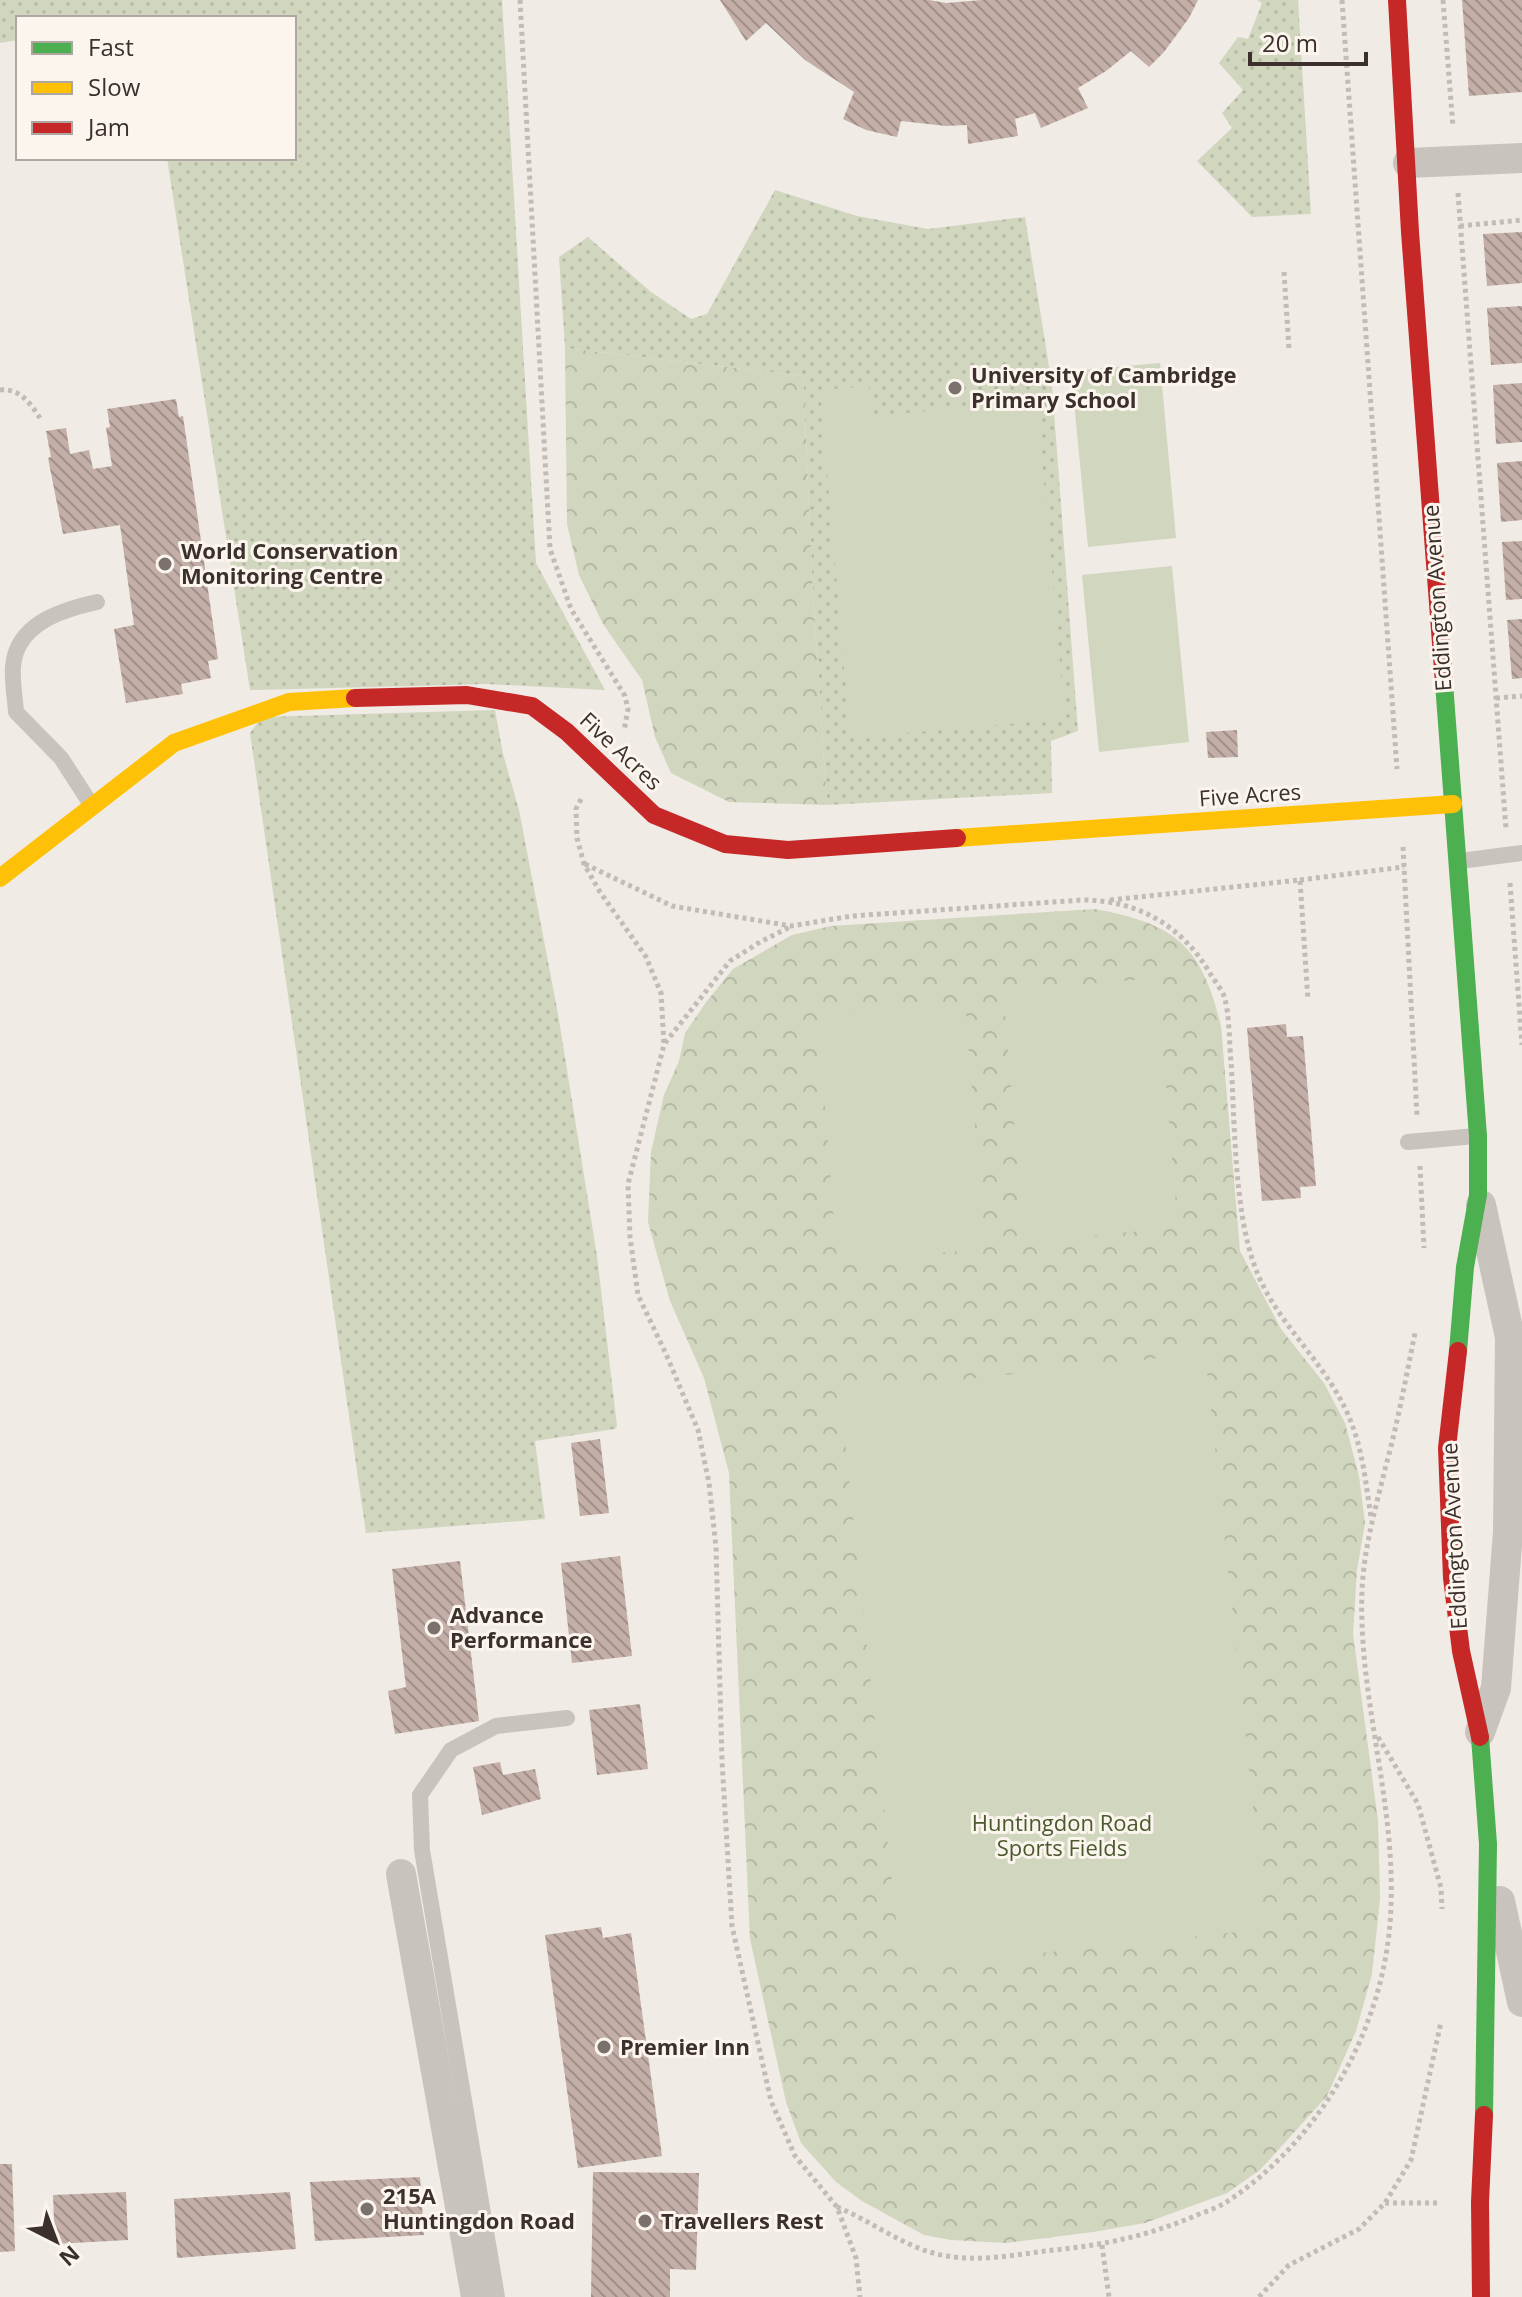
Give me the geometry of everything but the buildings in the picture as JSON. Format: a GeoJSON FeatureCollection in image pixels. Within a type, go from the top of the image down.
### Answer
{"type":"FeatureCollection","features":[{"type":"Feature","properties":{"kind":"street","name":"Eddington Avenue"},"geometry":{"type":"LineString","coordinates":[[1397,0],[1411,247],[1478,1136],[1478,1195],[1465,1267],[1447,1448],[1452,1578],[1461,1651],[1480,1732],[1488,1844],[1485,2095],[1480,2202],[1481,2297]]}},
{"type":"Feature","properties":{"kind":"street"},"geometry":{"type":"LineString","coordinates":[[1408,163],[1522,158]]}},
{"type":"Feature","properties":{"kind":"street","name":"Five Acres"},"geometry":{"type":"LineString","coordinates":[[0,878],[174,743],[289,702],[338,698],[467,695],[532,706],[567,732],[654,815],[725,844],[788,850],[1453,804]]}},
{"type":"Feature","properties":{"kind":"street","name":"Eddington Avenue"},"geometry":{"type":"LineString","coordinates":[[1478,1195],[1496,1263],[1510,1337],[1508,1532],[1496,1688],[1480,1732]]}},
{"type":"Feature","properties":{"kind":"street","name":"Eddington Avenue"},"geometry":{"type":"LineString","coordinates":[[1488,1844],[1522,2002]]}},
{"type":"Feature","properties":{"kind":"street"},"geometry":{"type":"LineString","coordinates":[[401,1874],[476,2297]]}},
{"type":"Feature","properties":{"kind":"lane"},"geometry":{"type":"LineString","coordinates":[[92,806],[61,758],[16,712],[13,664],[27,631],[67,609],[97,602]]}},
{"type":"Feature","properties":{"kind":"lane"},"geometry":{"type":"LineString","coordinates":[[1457,861],[1515,854]]}},
{"type":"Feature","properties":{"kind":"lane"},"geometry":{"type":"LineString","coordinates":[[1413,1141],[1478,1136]]}},
{"type":"Feature","properties":{"kind":"lane"},"geometry":{"type":"LineString","coordinates":[[497,2297],[422,1850],[420,1795],[451,1750],[496,1726],[567,1718]]}},
{"type":"Feature","properties":{"kind":"path"},"geometry":{"type":"LineString","coordinates":[[520,0],[550,549],[571,609],[591,640]]}},
{"type":"Feature","properties":{"kind":"path"},"geometry":{"type":"LineString","coordinates":[[1342,0],[1404,867],[1413,1141],[1425,1263]]}},
{"type":"Feature","properties":{"kind":"path"},"geometry":{"type":"LineString","coordinates":[[1443,0],[1496,698],[1515,854],[1522,1045]]}},
{"type":"Feature","properties":{"kind":"path"},"geometry":{"type":"LineString","coordinates":[[1460,226],[1522,220]]}},
{"type":"Feature","properties":{"kind":"path"},"geometry":{"type":"LineString","coordinates":[[1284,272],[1289,349]]}},
{"type":"Feature","properties":{"kind":"path"},"geometry":{"type":"LineString","coordinates":[[0,390],[10,389],[27,399],[40,418]]}},
{"type":"Feature","properties":{"kind":"path"},"geometry":{"type":"LineString","coordinates":[[1496,698],[1522,696]]}},
{"type":"Feature","properties":{"kind":"path"},"geometry":{"type":"LineString","coordinates":[[576,809],[577,838],[584,864],[646,957],[661,993],[664,1045],[628,1184],[630,1237],[638,1295],[698,1430],[709,1483],[716,1547],[722,1761],[732,1926],[771,2101],[795,2156],[837,2207],[856,2258],[860,2297]]}},
{"type":"Feature","properties":{"kind":"path"},"geometry":{"type":"LineString","coordinates":[[584,864],[672,906],[791,926]]}},
{"type":"Feature","properties":{"kind":"path"},"geometry":{"type":"LineString","coordinates":[[664,1045],[730,961],[791,926],[852,916],[1109,900],[1404,867]]}},
{"type":"Feature","properties":{"kind":"path"},"geometry":{"type":"LineString","coordinates":[[1300,880],[1308,1000]]}},
{"type":"Feature","properties":{"kind":"path"},"geometry":{"type":"LineString","coordinates":[[1109,900],[1178,931],[1202,959],[1224,996],[1242,1210],[1255,1267],[1277,1312],[1333,1387],[1351,1420],[1362,1458],[1371,1519]]}},
{"type":"Feature","properties":{"kind":"path"},"geometry":{"type":"LineString","coordinates":[[837,2207],[913,2246],[943,2256],[974,2259],[1102,2245],[1161,2231],[1226,2203],[1302,2138],[1335,2090],[1370,2016],[1386,1960],[1391,1905],[1389,1836],[1361,1641],[1362,1586],[1371,1519],[1387,1464],[1418,1320]]}},
{"type":"Feature","properties":{"kind":"path"},"geometry":{"type":"LineString","coordinates":[[1376,1733],[1418,1804],[1441,1888],[1443,1916]]}},
{"type":"Feature","properties":{"kind":"path"},"geometry":{"type":"LineString","coordinates":[[1259,2297],[1289,2265],[1359,2229],[1385,2203],[1411,2160],[1444,2008]]}},
{"type":"Feature","properties":{"kind":"path"},"geometry":{"type":"LineString","coordinates":[[1385,2203],[1441,2203]]}},
{"type":"Feature","properties":{"kind":"path"},"geometry":{"type":"LineString","coordinates":[[1102,2245],[1109,2297]]}},
{"type":"Feature","properties":{"kind":"green space"},"geometry":{"type":"Polygon","coordinates":[[[0,0],[502,0],[536,563],[605,690],[486,684],[250,690],[167,160],[296,160],[296,16],[16,16],[16,40],[0,43],[0,0]]]}},
{"type":"Feature","properties":{"kind":"green space"},"geometry":{"type":"Polygon","coordinates":[[[1257,0],[1298,0],[1311,214],[1252,217],[1197,161],[1232,128],[1222,113],[1243,90],[1219,63],[1238,37],[1248,39],[1262,3],[1257,0]]]}},
{"type":"Feature","properties":{"kind":"green space"},"geometry":{"type":"Polygon","coordinates":[[[775,190],[857,216],[928,229],[1025,217],[1052,385],[1078,731],[1051,741],[1052,793],[827,805],[803,376],[565,348],[559,257],[588,237],[651,292],[691,319],[707,314],[775,190]]]}},
{"type":"Feature","properties":{"kind":"green space"},"geometry":{"type":"Polygon","coordinates":[[[565,348],[803,376],[827,805],[729,802],[671,773],[655,737],[642,680],[603,624],[579,575],[567,524],[565,348]]]}},
{"type":"Feature","properties":{"kind":"green space"},"geometry":{"type":"Polygon","coordinates":[[[1160,363],[1176,538],[1088,547],[1071,371],[1160,363]]]}},
{"type":"Feature","properties":{"kind":"green space"},"geometry":{"type":"Polygon","coordinates":[[[869,386],[872,416],[1037,401],[1065,719],[850,738],[820,390],[869,386]]]}},
{"type":"Feature","properties":{"kind":"green space"},"geometry":{"type":"Polygon","coordinates":[[[1172,566],[1189,742],[1099,752],[1082,575],[1172,566]]]}},
{"type":"Feature","properties":{"kind":"green space"},"geometry":{"type":"Polygon","coordinates":[[[495,710],[503,754],[519,810],[558,1014],[597,1256],[617,1426],[615,1429],[535,1441],[545,1519],[366,1533],[250,733],[262,717],[495,710]]]}},
{"type":"Feature","properties":{"kind":"green space","name":"Huntingdon Road Sports Fields"},"geometry":{"type":"Polygon","coordinates":[[[1095,909],[1146,922],[1165,932],[1181,943],[1205,976],[1221,1026],[1240,1251],[1281,1329],[1324,1383],[1345,1423],[1359,1476],[1365,1523],[1357,1570],[1353,1634],[1378,1821],[1380,1899],[1372,1974],[1356,2031],[1327,2096],[1260,2170],[1227,2193],[1145,2223],[1093,2232],[1006,2243],[951,2240],[924,2235],[862,2201],[836,2182],[801,2143],[786,2102],[750,1939],[729,1473],[704,1378],[670,1301],[648,1222],[651,1152],[664,1095],[679,1061],[685,1033],[733,969],[792,935],[831,926],[1095,909]]]}},
{"type":"Feature","properties":{"kind":"green space"},"geometry":{"type":"Polygon","coordinates":[[[1157,978],[1178,1228],[1024,1241],[1003,991],[1157,978]]]}},
{"type":"Feature","properties":{"kind":"green space"},"geometry":{"type":"Polygon","coordinates":[[[965,1003],[985,1249],[837,1261],[818,1016],[965,1003]]]}},
{"type":"Feature","properties":{"kind":"green space"},"geometry":{"type":"Polygon","coordinates":[[[1205,1353],[1266,1929],[901,1968],[840,1393],[1205,1353]]]}},
{"type":"Feature","properties":{"kind":"traffic: fast"},"geometry":{"type":"LineString","coordinates":[[1444,683],[1478,1136],[1478,1195],[1465,1267],[1458,1351]]}},
{"type":"Feature","properties":{"kind":"traffic: fast"},"geometry":{"type":"LineString","coordinates":[[1480,1737],[1488,1844],[1484,2115]]}},
{"type":"Feature","properties":{"kind":"traffic: slow"},"geometry":{"type":"LineString","coordinates":[[0,878],[174,743],[289,702],[355,698]]}},
{"type":"Feature","properties":{"kind":"traffic: slow"},"geometry":{"type":"LineString","coordinates":[[957,838],[1453,804]]}},
{"type":"Feature","properties":{"kind":"traffic: jam"},"geometry":{"type":"LineString","coordinates":[[1397,0],[1410,232],[1444,683]]}},
{"type":"Feature","properties":{"kind":"traffic: jam"},"geometry":{"type":"LineString","coordinates":[[355,698],[467,695],[532,706],[567,732],[654,815],[725,844],[788,850],[957,838]]}},
{"type":"Feature","properties":{"kind":"traffic: jam"},"geometry":{"type":"LineString","coordinates":[[1458,1351],[1447,1448],[1452,1578],[1461,1651],[1480,1737]]}},
{"type":"Feature","properties":{"kind":"traffic: jam"},"geometry":{"type":"LineString","coordinates":[[1481,2297],[1480,2202],[1484,2115]]}},
{"type":"Feature","properties":{"kind":"place","name":"University of Cambridge Primary School"},"geometry":{"type":"Point","coordinates":[955,388]}},
{"type":"Feature","properties":{"kind":"place","name":"World Conservation Monitoring Centre"},"geometry":{"type":"Point","coordinates":[165,564]}},
{"type":"Feature","properties":{"kind":"place","name":"Advance Performance"},"geometry":{"type":"Point","coordinates":[434,1628]}},
{"type":"Feature","properties":{"kind":"place","name":"Premier Inn"},"geometry":{"type":"Point","coordinates":[604,2047]}},
{"type":"Feature","properties":{"kind":"place","name":"215A Huntingdon Road"},"geometry":{"type":"Point","coordinates":[367,2209]}},
{"type":"Feature","properties":{"kind":"place","name":"Travellers Rest"},"geometry":{"type":"Point","coordinates":[645,2221]}}]}
